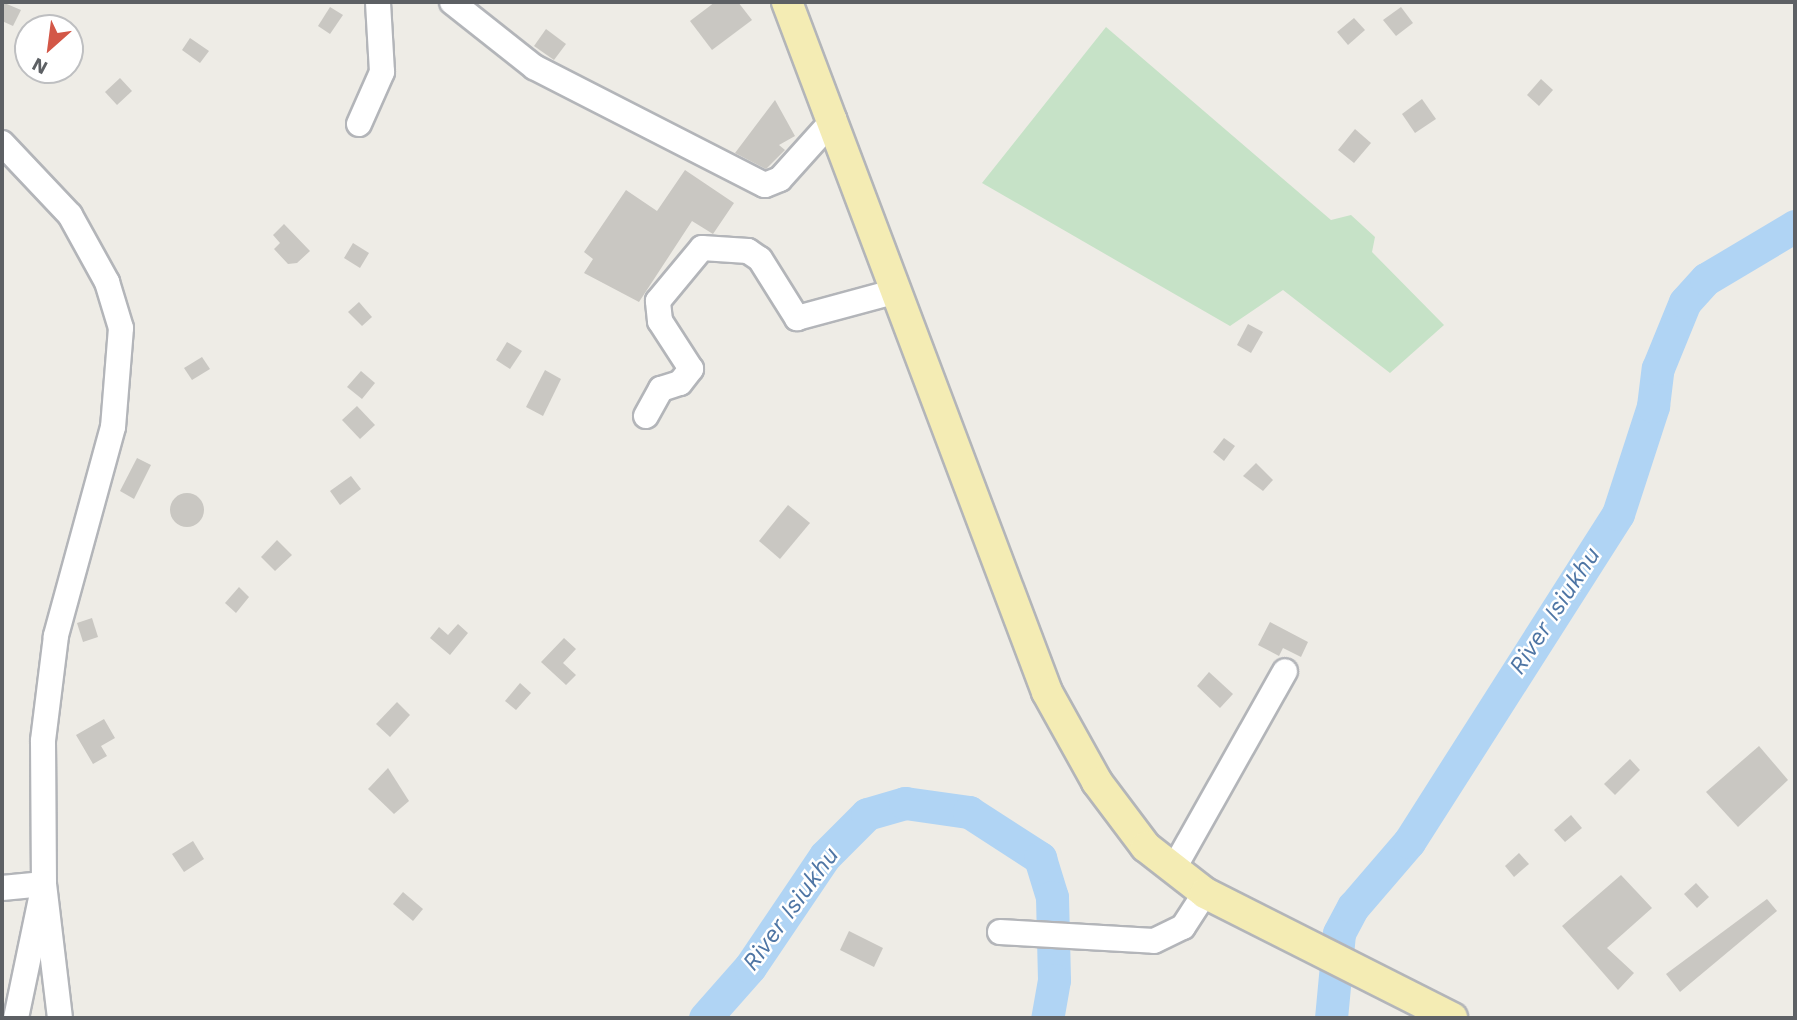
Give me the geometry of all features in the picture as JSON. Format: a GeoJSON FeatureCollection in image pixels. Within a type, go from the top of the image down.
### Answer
{"type":"FeatureCollection","features":[{"type":"Feature","properties":{"kind":"main road"},"geometry":{"type":"LineString","coordinates":[[787,2],[834,119],[1047,692],[1097,782],[1146,847],[1205,893],[1382,980],[1452,1018]]}},
{"type":"Feature","properties":{"kind":"street"},"geometry":{"type":"LineString","coordinates":[[359,124],[382,72],[378,2]]}},
{"type":"Feature","properties":{"kind":"street"},"geometry":{"type":"LineString","coordinates":[[452,2],[534,67],[765,185],[780,179],[834,119]]}},
{"type":"Feature","properties":{"kind":"street"},"geometry":{"type":"LineString","coordinates":[[2,143],[70,215],[107,282],[121,328],[113,427],[56,636],[43,741],[44,884],[60,1018]]}},
{"type":"Feature","properties":{"kind":"street"},"geometry":{"type":"LineString","coordinates":[[646,416],[661,389],[680,383],[691,369],[660,321],[658,301],[669,281],[702,247],[748,251],[760,259],[797,318],[897,291]]}},
{"type":"Feature","properties":{"kind":"street"},"geometry":{"type":"LineString","coordinates":[[1173,870],[1285,671]]}},
{"type":"Feature","properties":{"kind":"street"},"geometry":{"type":"LineString","coordinates":[[2,888],[44,884]]}},
{"type":"Feature","properties":{"kind":"street"},"geometry":{"type":"LineString","coordinates":[[16,1018],[44,884]]}},
{"type":"Feature","properties":{"kind":"street"},"geometry":{"type":"LineString","coordinates":[[1000,933],[1085,941],[1154,940],[1183,927],[1205,893]]}},
{"type":"Feature","properties":{"kind":"green space"},"geometry":{"type":"Polygon","coordinates":[[[1106,27],[1331,220],[1351,215],[1375,237],[1372,252],[1444,325],[1390,373],[1283,290],[1230,326],[982,183],[1106,27]]]}},
{"type":"Feature","properties":{"kind":"building"},"geometry":{"type":"Polygon","coordinates":[[[2,2],[21,10],[19,14],[14,14],[13,26],[2,21],[2,2]]]}},
{"type":"Feature","properties":{"kind":"building"},"geometry":{"type":"Polygon","coordinates":[[[715,2],[738,2],[752,20],[712,50],[690,21],[715,2]]]}},
{"type":"Feature","properties":{"kind":"building"},"geometry":{"type":"Polygon","coordinates":[[[330,7],[343,15],[330,34],[318,26],[330,7]]]}},
{"type":"Feature","properties":{"kind":"building"},"geometry":{"type":"Polygon","coordinates":[[[1401,7],[1413,23],[1396,36],[1383,20],[1401,7]]]}},
{"type":"Feature","properties":{"kind":"building"},"geometry":{"type":"Polygon","coordinates":[[[1354,18],[1365,30],[1348,45],[1337,32],[1354,18]]]}},
{"type":"Feature","properties":{"kind":"building"},"geometry":{"type":"Polygon","coordinates":[[[546,29],[566,44],[554,60],[534,46],[546,29]]]}},
{"type":"Feature","properties":{"kind":"building"},"geometry":{"type":"Polygon","coordinates":[[[190,38],[209,51],[200,63],[182,50],[190,38]]]}},
{"type":"Feature","properties":{"kind":"building"},"geometry":{"type":"Polygon","coordinates":[[[120,78],[132,91],[117,105],[105,92],[120,78]]]}},
{"type":"Feature","properties":{"kind":"building"},"geometry":{"type":"Polygon","coordinates":[[[1541,79],[1553,90],[1539,106],[1527,95],[1541,79]]]}},
{"type":"Feature","properties":{"kind":"building"},"geometry":{"type":"Polygon","coordinates":[[[1422,99],[1436,119],[1415,133],[1402,114],[1422,99]]]}},
{"type":"Feature","properties":{"kind":"building"},"geometry":{"type":"Polygon","coordinates":[[[775,100],[795,136],[779,145],[785,150],[766,169],[735,153],[775,100]]]}},
{"type":"Feature","properties":{"kind":"building"},"geometry":{"type":"Polygon","coordinates":[[[1355,129],[1371,143],[1354,163],[1338,150],[1355,129]]]}},
{"type":"Feature","properties":{"kind":"building"},"geometry":{"type":"Polygon","coordinates":[[[685,170],[734,203],[713,234],[692,221],[639,302],[584,273],[593,259],[584,252],[626,190],[657,211],[685,170]]]}},
{"type":"Feature","properties":{"kind":"building"},"geometry":{"type":"Polygon","coordinates":[[[284,224],[310,251],[297,263],[288,264],[274,249],[280,243],[273,235],[284,224]]]}},
{"type":"Feature","properties":{"kind":"building"},"geometry":{"type":"Polygon","coordinates":[[[353,243],[369,253],[360,268],[344,258],[353,243]]]}},
{"type":"Feature","properties":{"kind":"building"},"geometry":{"type":"Polygon","coordinates":[[[359,302],[372,317],[362,326],[348,312],[359,302]]]}},
{"type":"Feature","properties":{"kind":"building"},"geometry":{"type":"Polygon","coordinates":[[[1248,324],[1263,332],[1251,353],[1237,345],[1248,324]]]}},
{"type":"Feature","properties":{"kind":"building"},"geometry":{"type":"Polygon","coordinates":[[[507,342],[522,351],[510,369],[496,360],[507,342]]]}},
{"type":"Feature","properties":{"kind":"building"},"geometry":{"type":"Polygon","coordinates":[[[202,357],[210,369],[192,380],[184,368],[202,357]]]}},
{"type":"Feature","properties":{"kind":"building"},"geometry":{"type":"Polygon","coordinates":[[[545,370],[561,379],[543,416],[526,407],[545,370]]]}},
{"type":"Feature","properties":{"kind":"building"},"geometry":{"type":"Polygon","coordinates":[[[361,371],[375,383],[362,399],[347,387],[361,371]]]}},
{"type":"Feature","properties":{"kind":"building"},"geometry":{"type":"Polygon","coordinates":[[[357,406],[375,425],[360,439],[342,420],[357,406]]]}},
{"type":"Feature","properties":{"kind":"building"},"geometry":{"type":"Polygon","coordinates":[[[1224,438],[1235,446],[1224,461],[1213,452],[1224,438]]]}},
{"type":"Feature","properties":{"kind":"building"},"geometry":{"type":"Polygon","coordinates":[[[137,458],[151,465],[134,499],[120,491],[137,458]]]}},
{"type":"Feature","properties":{"kind":"building"},"geometry":{"type":"Polygon","coordinates":[[[1256,463],[1273,480],[1263,491],[1243,476],[1256,463]]]}},
{"type":"Feature","properties":{"kind":"building"},"geometry":{"type":"Polygon","coordinates":[[[351,476],[361,489],[340,505],[330,491],[351,476]]]}},
{"type":"Feature","properties":{"kind":"building"},"geometry":{"type":"Polygon","coordinates":[[[187,493],[199,498],[204,510],[199,522],[187,527],[175,522],[170,510],[175,498],[187,493]]]}},
{"type":"Feature","properties":{"kind":"building"},"geometry":{"type":"Polygon","coordinates":[[[788,505],[810,523],[780,559],[759,541],[788,505]]]}},
{"type":"Feature","properties":{"kind":"building"},"geometry":{"type":"Polygon","coordinates":[[[277,540],[292,555],[275,571],[261,557],[277,540]]]}},
{"type":"Feature","properties":{"kind":"building"},"geometry":{"type":"Polygon","coordinates":[[[239,587],[249,597],[236,613],[225,603],[239,587]]]}},
{"type":"Feature","properties":{"kind":"building"},"geometry":{"type":"Polygon","coordinates":[[[92,618],[98,637],[83,642],[77,623],[92,618]]]}},
{"type":"Feature","properties":{"kind":"building"},"geometry":{"type":"Polygon","coordinates":[[[1270,622],[1308,642],[1301,657],[1283,648],[1279,656],[1258,645],[1270,622]]]}},
{"type":"Feature","properties":{"kind":"building"},"geometry":{"type":"Polygon","coordinates":[[[458,624],[468,633],[450,655],[430,638],[439,627],[448,635],[458,624]]]}},
{"type":"Feature","properties":{"kind":"building"},"geometry":{"type":"Polygon","coordinates":[[[564,638],[576,649],[563,663],[576,675],[566,685],[541,662],[564,638]]]}},
{"type":"Feature","properties":{"kind":"building"},"geometry":{"type":"Polygon","coordinates":[[[1209,672],[1233,694],[1220,708],[1197,686],[1209,672]]]}},
{"type":"Feature","properties":{"kind":"building"},"geometry":{"type":"Polygon","coordinates":[[[520,683],[531,693],[516,710],[505,701],[520,683]]]}},
{"type":"Feature","properties":{"kind":"building"},"geometry":{"type":"Polygon","coordinates":[[[397,702],[410,715],[390,737],[376,724],[397,702]]]}},
{"type":"Feature","properties":{"kind":"building"},"geometry":{"type":"Polygon","coordinates":[[[104,719],[115,738],[101,746],[107,756],[93,764],[76,735],[104,719]]]}},
{"type":"Feature","properties":{"kind":"building"},"geometry":{"type":"Polygon","coordinates":[[[1759,746],[1788,780],[1738,827],[1706,792],[1759,746]]]}},
{"type":"Feature","properties":{"kind":"building"},"geometry":{"type":"Polygon","coordinates":[[[1630,759],[1640,770],[1615,795],[1604,784],[1630,759]]]}},
{"type":"Feature","properties":{"kind":"building"},"geometry":{"type":"Polygon","coordinates":[[[388,768],[409,801],[394,814],[368,789],[388,768]]]}},
{"type":"Feature","properties":{"kind":"building"},"geometry":{"type":"Polygon","coordinates":[[[1571,815],[1582,828],[1565,842],[1554,830],[1571,815]]]}},
{"type":"Feature","properties":{"kind":"building"},"geometry":{"type":"Polygon","coordinates":[[[193,841],[204,859],[184,872],[172,854],[193,841]]]}},
{"type":"Feature","properties":{"kind":"building"},"geometry":{"type":"Polygon","coordinates":[[[1519,853],[1529,864],[1514,877],[1505,866],[1519,853]]]}},
{"type":"Feature","properties":{"kind":"building"},"geometry":{"type":"Polygon","coordinates":[[[1621,875],[1652,908],[1607,948],[1634,973],[1618,990],[1562,926],[1621,875]]]}},
{"type":"Feature","properties":{"kind":"building"},"geometry":{"type":"Polygon","coordinates":[[[1696,883],[1709,897],[1697,908],[1684,894],[1696,883]]]}},
{"type":"Feature","properties":{"kind":"building"},"geometry":{"type":"Polygon","coordinates":[[[403,892],[423,909],[413,921],[393,904],[403,892]]]}},
{"type":"Feature","properties":{"kind":"building"},"geometry":{"type":"Polygon","coordinates":[[[1767,899],[1777,911],[1680,992],[1666,974],[1767,899]]]}},
{"type":"Feature","properties":{"kind":"building"},"geometry":{"type":"Polygon","coordinates":[[[849,931],[883,948],[874,967],[840,950],[849,931]]]}},
{"type":"Feature","properties":{"kind":"waterway","name":"River Isiukhu"},"geometry":{"type":"LineString","coordinates":[[1331,1018],[1339,933],[1353,907],[1409,842],[1618,514],[1653,406],[1658,368],[1685,302],[1706,279],[1795,226]]}},
{"type":"Feature","properties":{"kind":"waterway","name":"River Isiukhu"},"geometry":{"type":"LineString","coordinates":[[705,1018],[750,967],[825,856],[867,814],[905,803],[969,812],[1040,858],[1052,897],[1054,980],[1047,1018]]}}]}
